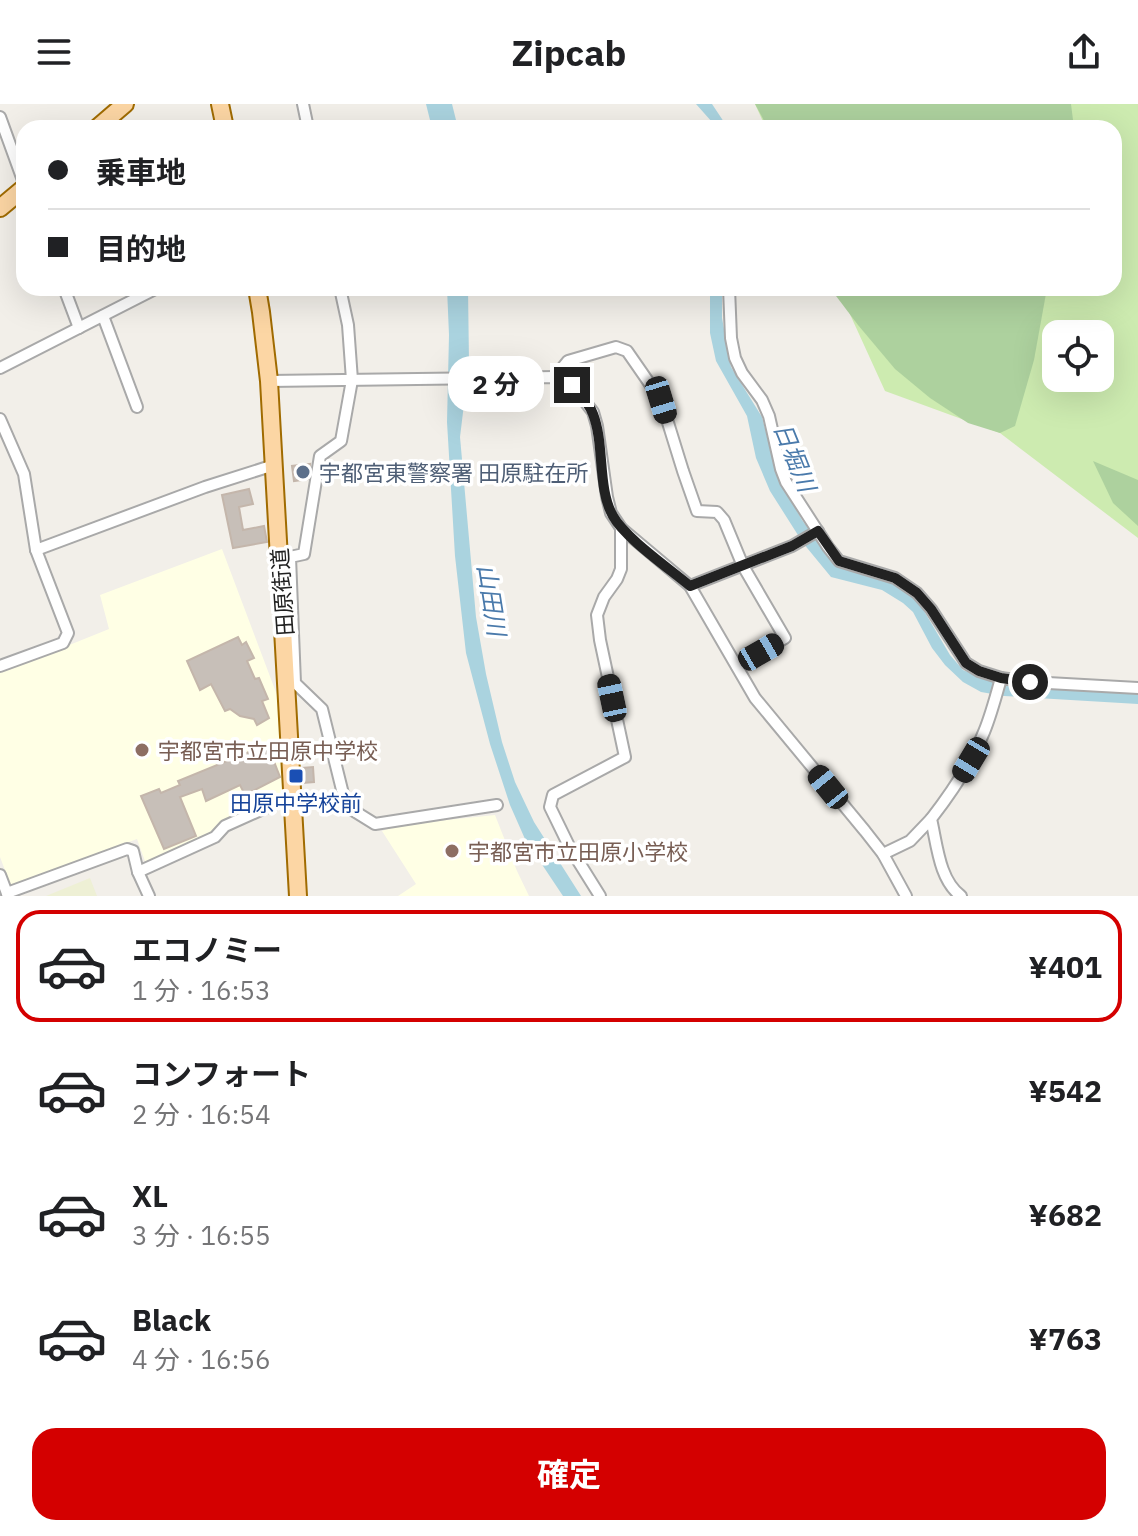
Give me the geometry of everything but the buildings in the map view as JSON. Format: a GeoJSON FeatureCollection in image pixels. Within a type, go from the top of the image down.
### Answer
{"type":"FeatureCollection","features":[{"type":"Feature","properties":{"kind":"main road"},"geometry":{"type":"LineString","coordinates":[[106,120],[125,104]]}},
{"type":"Feature","properties":{"kind":"main road"},"geometry":{"type":"LineString","coordinates":[[0,208],[16,193]]}},
{"type":"Feature","properties":{"kind":"main road","name":"田原街道"},"geometry":{"type":"LineString","coordinates":[[258,296],[269,381],[298,896]]}},
{"type":"Feature","properties":{"kind":"street"},"geometry":{"type":"LineString","coordinates":[[0,117],[16,163]]}},
{"type":"Feature","properties":{"kind":"street"},"geometry":{"type":"LineString","coordinates":[[67,296],[79,328]]}},
{"type":"Feature","properties":{"kind":"street"},"geometry":{"type":"LineString","coordinates":[[0,368],[142,296]]}},
{"type":"Feature","properties":{"kind":"street"},"geometry":{"type":"LineString","coordinates":[[342,296],[348,325],[352,380],[341,441],[320,456],[304,554],[290,557],[295,683],[322,709],[346,806],[375,824],[497,805]]}},
{"type":"Feature","properties":{"kind":"street"},"geometry":{"type":"LineString","coordinates":[[729,296],[735,358],[769,416],[786,482],[839,561],[895,578],[917,593],[966,663],[979,671],[1030,682],[1138,688]]}},
{"type":"Feature","properties":{"kind":"street"},"geometry":{"type":"LineString","coordinates":[[103,316],[137,407]]}},
{"type":"Feature","properties":{"kind":"street"},"geometry":{"type":"LineString","coordinates":[[555,377],[568,361],[616,347],[627,351],[661,400],[697,511],[717,512],[724,520],[743,566],[785,638],[737,666]]}},
{"type":"Feature","properties":{"kind":"street"},"geometry":{"type":"LineString","coordinates":[[269,381],[555,377],[572,385],[593,412],[611,513],[621,528],[690,586],[755,698],[883,854],[906,896]]}},
{"type":"Feature","properties":{"kind":"street"},"geometry":{"type":"LineString","coordinates":[[0,419],[24,474],[36,550],[68,633],[63,643],[0,666]]}},
{"type":"Feature","properties":{"kind":"street"},"geometry":{"type":"LineString","coordinates":[[36,550],[205,487],[274,465]]}},
{"type":"Feature","properties":{"kind":"street"},"geometry":{"type":"LineString","coordinates":[[600,896],[570,848],[550,807],[553,795],[625,757],[597,615],[621,569],[621,528]]}},
{"type":"Feature","properties":{"kind":"street"},"geometry":{"type":"LineString","coordinates":[[690,586],[792,546],[818,531]]}},
{"type":"Feature","properties":{"kind":"street"},"geometry":{"type":"LineString","coordinates":[[883,854],[910,841],[953,789],[985,731],[1001,678]]}},
{"type":"Feature","properties":{"kind":"street"},"geometry":{"type":"LineString","coordinates":[[138,872],[215,837],[225,826],[292,796]]}},
{"type":"Feature","properties":{"kind":"street"},"geometry":{"type":"LineString","coordinates":[[931,819],[945,876],[961,896]]}},
{"type":"Feature","properties":{"kind":"street"},"geometry":{"type":"LineString","coordinates":[[0,875],[7,894],[127,849],[133,851],[149,896]]}},
{"type":"Feature","properties":{"kind":"shaded area","name":"宇都宮市立田原中学校"},"geometry":{"type":"Polygon","coordinates":[[[222,549],[280,703],[287,796],[146,864],[137,839],[11,886],[0,857],[0,673],[109,629],[100,595],[222,549]]]}},
{"type":"Feature","properties":{"kind":"shaded area","name":"宇都宮市立田原小学校"},"geometry":{"type":"Polygon","coordinates":[[[495,815],[529,896],[398,896],[416,884],[382,831],[399,825],[495,815]]]}},
{"type":"Feature","properties":{"kind":"shaded area"},"geometry":{"type":"Polygon","coordinates":[[[90,878],[97,896],[46,896],[90,878]]]}},
{"type":"Feature","properties":{"kind":"green space"},"geometry":{"type":"Polygon","coordinates":[[[755,104],[1138,104],[1138,538],[1000,433],[885,391],[842,296],[1122,296],[1122,120],[762,120],[755,104]]]}},
{"type":"Feature","properties":{"kind":"green space"},"geometry":{"type":"Polygon","coordinates":[[[755,104],[1071,104],[1073,120],[764,120],[755,104]]]}},
{"type":"Feature","properties":{"kind":"green space"},"geometry":{"type":"Polygon","coordinates":[[[836,296],[1046,296],[1034,360],[1015,426],[1000,433],[968,423],[930,398],[895,369],[836,296]]]}},
{"type":"Feature","properties":{"kind":"green space"},"geometry":{"type":"Polygon","coordinates":[[[1093,461],[1138,480],[1138,526],[1113,503],[1093,461]]]}},
{"type":"Feature","properties":{"kind":"water"},"geometry":{"type":"Polygon","coordinates":[[[426,104],[452,104],[456,120],[430,120],[426,104]]]}},
{"type":"Feature","properties":{"kind":"water"},"geometry":{"type":"Polygon","coordinates":[[[696,104],[712,104],[723,120],[710,120],[696,104]]]}},
{"type":"Feature","properties":{"kind":"water"},"geometry":{"type":"Polygon","coordinates":[[[447,296],[468,296],[469,363],[460,437],[476,617],[486,674],[515,782],[534,822],[581,896],[563,896],[525,839],[490,744],[466,653],[455,556],[447,422],[447,296]]]}},
{"type":"Feature","properties":{"kind":"water"},"geometry":{"type":"Polygon","coordinates":[[[710,296],[722,296],[722,318],[731,367],[762,417],[778,478],[802,520],[826,552],[900,585],[920,604],[950,655],[963,670],[982,678],[1021,685],[1138,693],[1138,704],[981,692],[963,682],[945,665],[913,612],[903,603],[882,590],[831,577],[803,543],[770,491],[756,458],[747,416],[716,361],[710,333],[710,296]]]}},
{"type":"Feature","properties":{"kind":"place","name":"宇都宮東警察署 田原駐在所"},"geometry":{"type":"Point","coordinates":[303,472]}},
{"type":"Feature","properties":{"kind":"place","name":"宇都宮市立田原中学校"},"geometry":{"type":"Point","coordinates":[142,750]}},
{"type":"Feature","properties":{"kind":"place","name":"田原中学校前"},"geometry":{"type":"Point","coordinates":[296,776]}},
{"type":"Feature","properties":{"kind":"place","name":"宇都宮市立田原小学校"},"geometry":{"type":"Point","coordinates":[452,851]}},
{"type":"Feature","properties":{"kind":"route"},"geometry":{"type":"LineString","coordinates":[[572,385],[593,412],[611,513],[621,528],[690,586],[792,546],[818,531],[839,561],[895,578],[917,593],[966,663],[1001,678],[1030,682]]}},
{"type":"Feature","properties":{"kind":"water label","name":"日堀川"},"geometry":{"type":"Point","coordinates":[795,457]}},
{"type":"Feature","properties":{"kind":"water label","name":"山田川"},"geometry":{"type":"Point","coordinates":[492,600]}}]}
